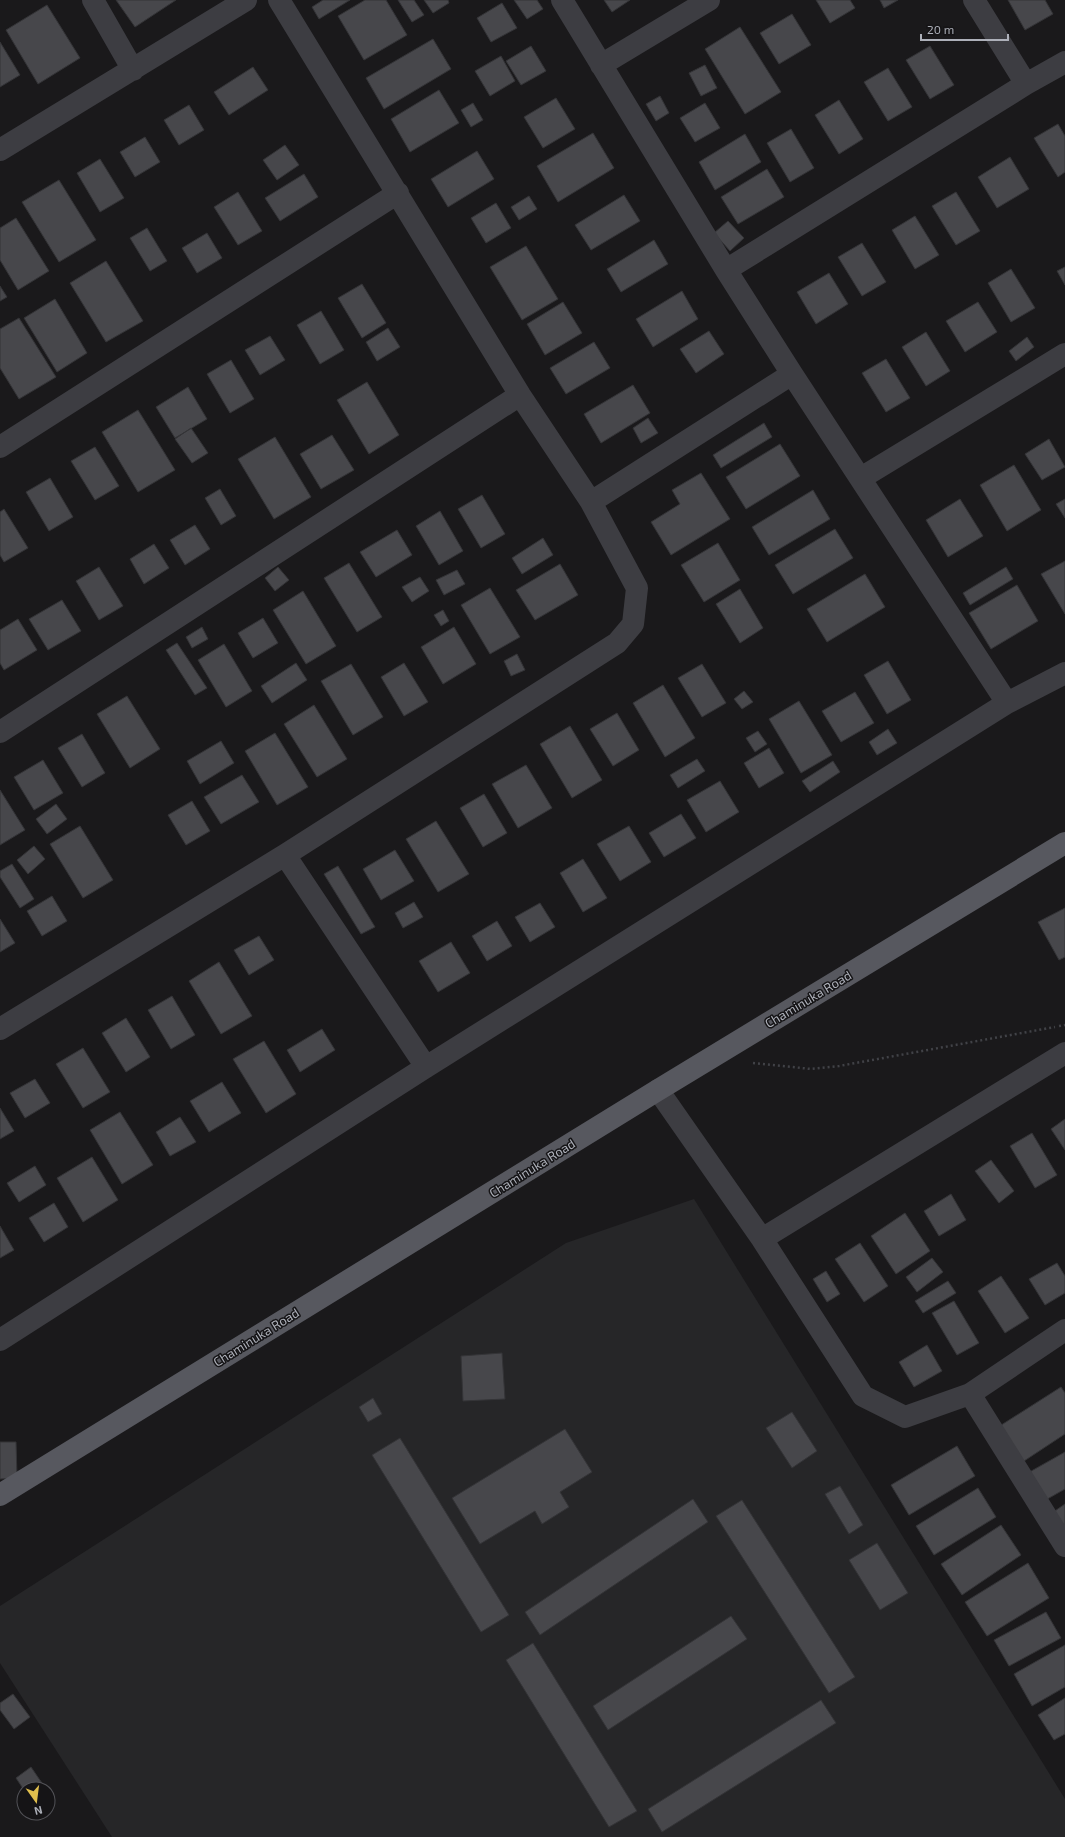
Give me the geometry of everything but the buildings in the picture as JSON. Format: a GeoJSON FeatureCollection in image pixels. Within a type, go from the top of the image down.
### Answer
{"type":"FeatureCollection","features":[{"type":"Feature","properties":{"kind":"main road","name":"Chaminuka Road"},"geometry":{"type":"LineString","coordinates":[[0,1495],[711,1057],[1065,843]]}},
{"type":"Feature","properties":{"kind":"street"},"geometry":{"type":"LineString","coordinates":[[93,0],[133,70]]}},
{"type":"Feature","properties":{"kind":"street"},"geometry":{"type":"LineString","coordinates":[[0,150],[246,0]]}},
{"type":"Feature","properties":{"kind":"street"},"geometry":{"type":"LineString","coordinates":[[0,1029],[285,855],[617,643],[633,624],[637,588],[591,502],[520,395],[279,0]]}},
{"type":"Feature","properties":{"kind":"street"},"geometry":{"type":"LineString","coordinates":[[562,0],[726,270],[792,374],[1008,702]]}},
{"type":"Feature","properties":{"kind":"street"},"geometry":{"type":"LineString","coordinates":[[601,65],[709,0]]}},
{"type":"Feature","properties":{"kind":"street"},"geometry":{"type":"LineString","coordinates":[[974,0],[1026,84]]}},
{"type":"Feature","properties":{"kind":"street"},"geometry":{"type":"LineString","coordinates":[[726,270],[1026,84],[1065,62]]}},
{"type":"Feature","properties":{"kind":"street"},"geometry":{"type":"LineString","coordinates":[[0,447],[398,193]]}},
{"type":"Feature","properties":{"kind":"street"},"geometry":{"type":"LineString","coordinates":[[861,478],[1065,354]]}},
{"type":"Feature","properties":{"kind":"street"},"geometry":{"type":"LineString","coordinates":[[591,502],[792,374]]}},
{"type":"Feature","properties":{"kind":"street"},"geometry":{"type":"LineString","coordinates":[[0,732],[520,395]]}},
{"type":"Feature","properties":{"kind":"street"},"geometry":{"type":"LineString","coordinates":[[0,1340],[426,1068],[1008,702],[1065,673]]}},
{"type":"Feature","properties":{"kind":"street"},"geometry":{"type":"LineString","coordinates":[[285,855],[426,1068]]}},
{"type":"Feature","properties":{"kind":"street"},"geometry":{"type":"LineString","coordinates":[[762,1239],[1065,1053]]}},
{"type":"Feature","properties":{"kind":"street"},"geometry":{"type":"LineString","coordinates":[[658,1090],[762,1239],[863,1396],[905,1417],[970,1394],[1065,1330]]}},
{"type":"Feature","properties":{"kind":"street"},"geometry":{"type":"LineString","coordinates":[[970,1394],[1065,1546]]}},
{"type":"Feature","properties":{"kind":"path"},"geometry":{"type":"LineString","coordinates":[[711,1057],[811,1069],[838,1066],[1065,1025]]}},
{"type":"Feature","properties":{"kind":"shaded area"},"geometry":{"type":"Polygon","coordinates":[[[694,1199],[1065,1799],[1065,1837],[112,1837],[0,1663],[0,1606],[566,1243],[694,1199]]]}}]}
